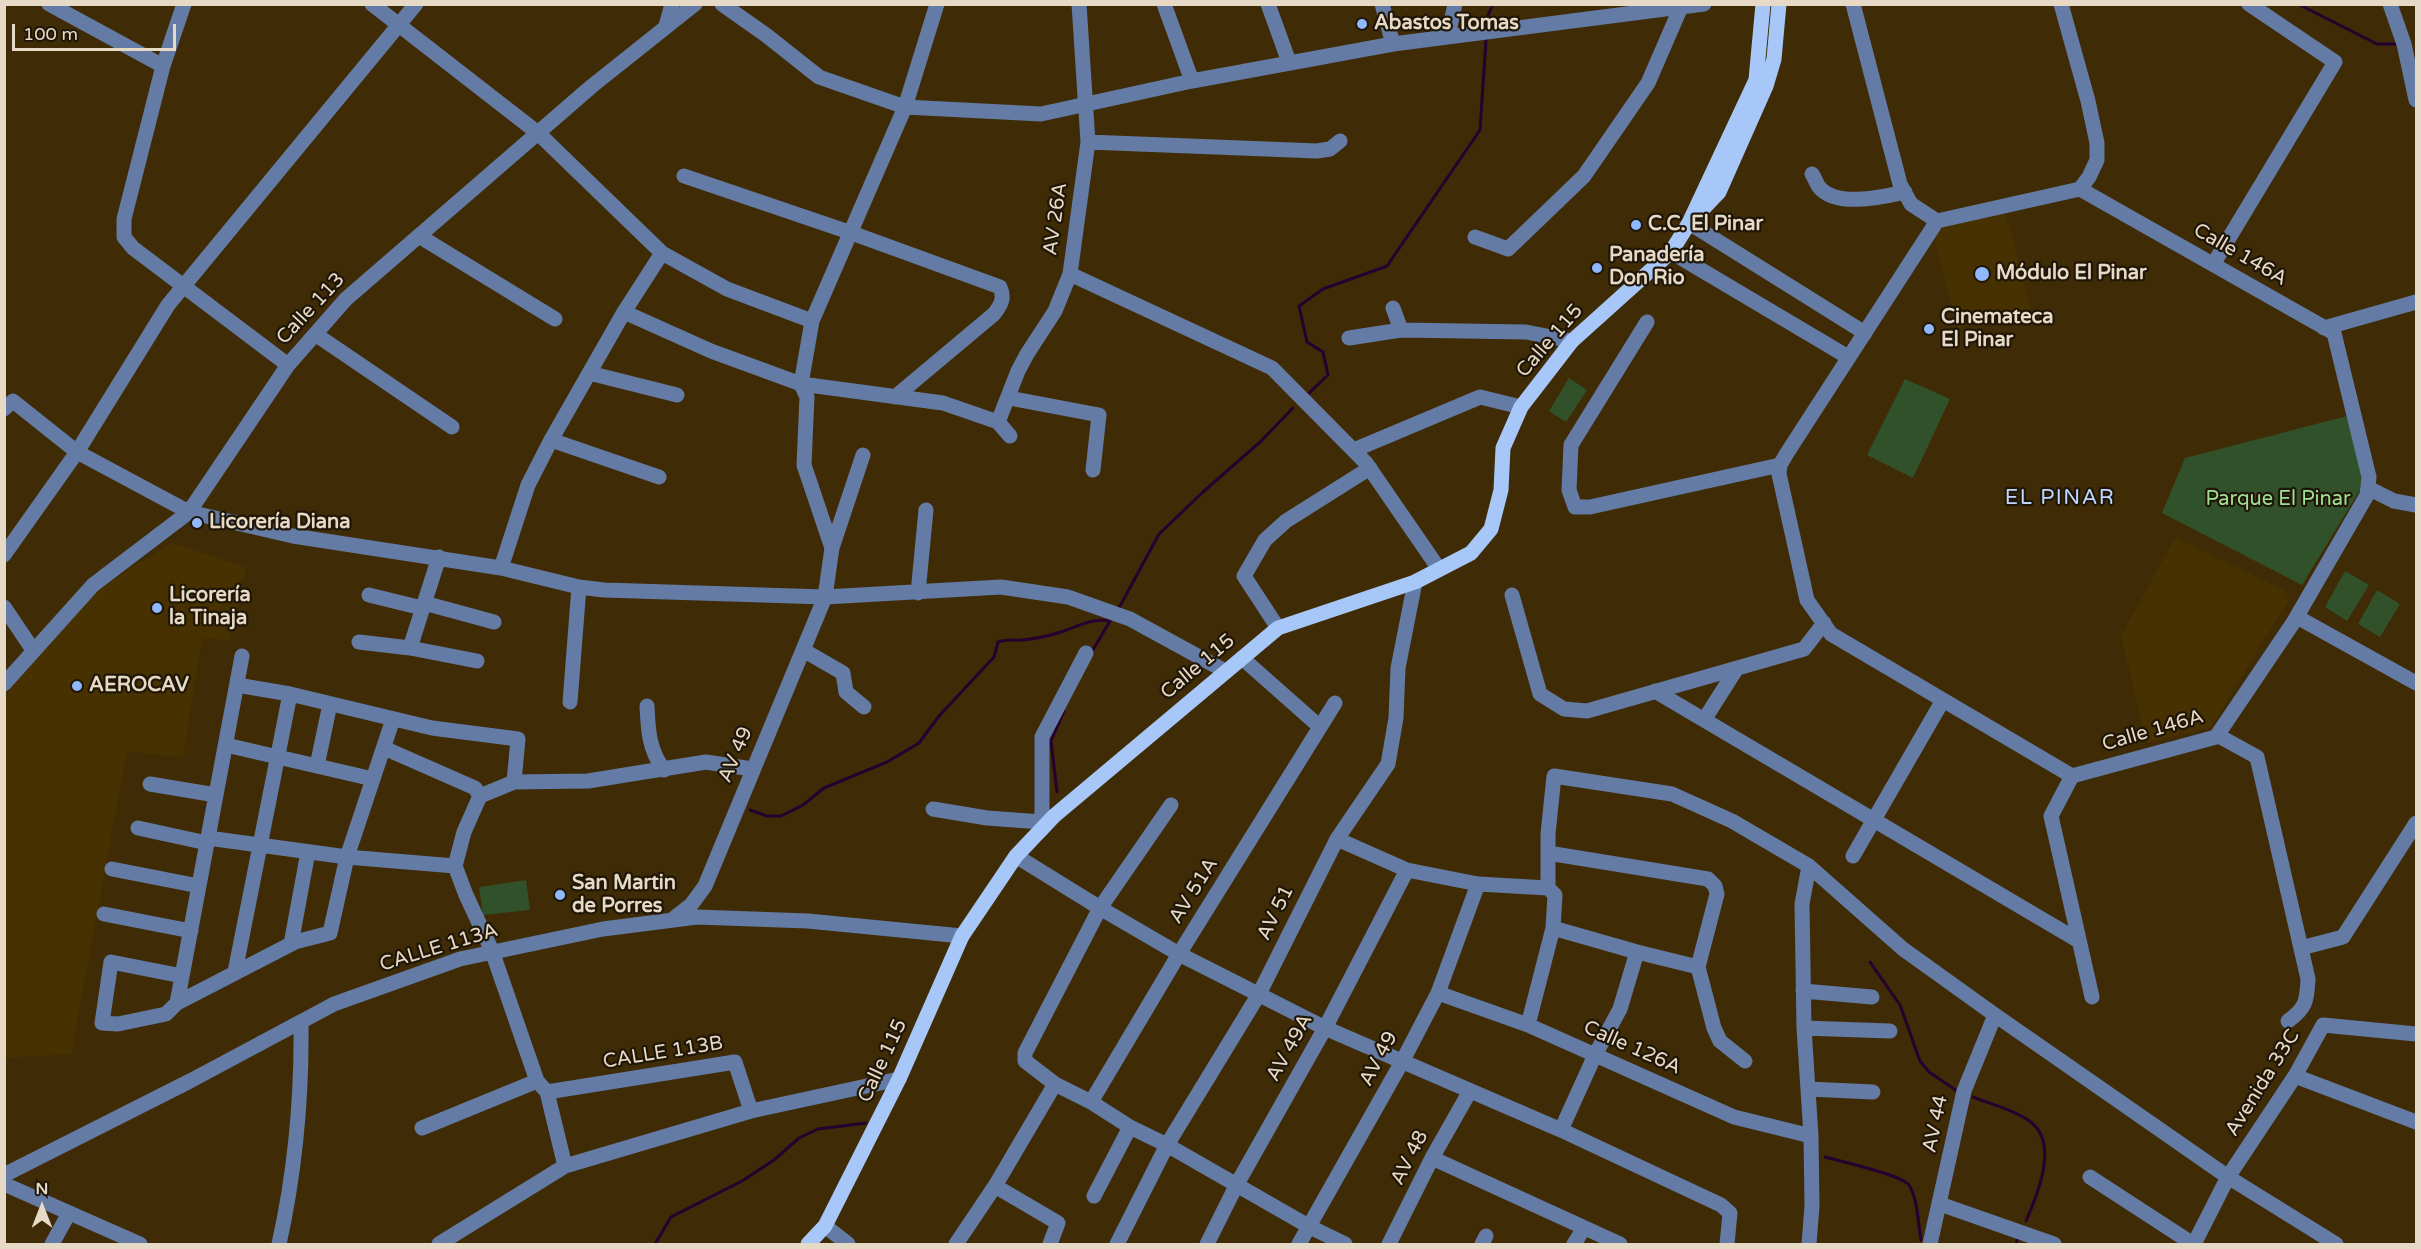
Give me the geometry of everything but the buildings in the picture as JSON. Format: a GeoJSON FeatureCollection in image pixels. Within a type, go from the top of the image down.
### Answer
{"type":"FeatureCollection","features":[{"type":"Feature","properties":{"kind":"main road","name":"Calle 115"},"geometry":{"type":"LineString","coordinates":[[808,1245],[825,1226],[899,1079],[962,936],[1016,856],[1042,825],[1278,628],[1415,582],[1471,553],[1491,529],[1501,490],[1503,448],[1521,407],[1572,341],[1671,252],[1689,223],[1756,80],[1763,4]]}},
{"type":"Feature","properties":{"kind":"main road","name":"Calle 115"},"geometry":{"type":"LineString","coordinates":[[1689,223],[1719,192],[1766,86],[1774,59],[1779,4]]}},
{"type":"Feature","properties":{"kind":"street"},"geometry":{"type":"LineString","coordinates":[[49,4],[163,66]]}},
{"type":"Feature","properties":{"kind":"street"},"geometry":{"type":"LineString","coordinates":[[184,4],[163,66],[124,219],[124,237],[133,249],[288,365]]}},
{"type":"Feature","properties":{"kind":"street"},"geometry":{"type":"LineString","coordinates":[[372,4],[538,133],[662,253],[727,289],[812,321]]}},
{"type":"Feature","properties":{"kind":"street"},"geometry":{"type":"LineString","coordinates":[[4,555],[77,452],[168,305],[416,4]]}},
{"type":"Feature","properties":{"kind":"street"},"geometry":{"type":"LineString","coordinates":[[666,26],[672,4]]}},
{"type":"Feature","properties":{"kind":"street","name":"Calle 113"},"geometry":{"type":"LineString","coordinates":[[4,684],[93,585],[189,512],[288,365],[346,299],[538,133],[695,4]]}},
{"type":"Feature","properties":{"kind":"street"},"geometry":{"type":"LineString","coordinates":[[722,4],[819,77],[905,107],[1041,114],[1192,81],[1393,44],[1704,4]]}},
{"type":"Feature","properties":{"kind":"street"},"geometry":{"type":"LineString","coordinates":[[832,548],[804,465],[807,397],[801,384],[812,321],[905,107],[937,4]]}},
{"type":"Feature","properties":{"kind":"street","name":"AV 26A"},"geometry":{"type":"LineString","coordinates":[[998,422],[1027,354],[1061,300],[1070,274],[1088,142],[1079,4]]}},
{"type":"Feature","properties":{"kind":"street"},"geometry":{"type":"LineString","coordinates":[[1164,4],[1192,81]]}},
{"type":"Feature","properties":{"kind":"street"},"geometry":{"type":"LineString","coordinates":[[1268,4],[1289,62]]}},
{"type":"Feature","properties":{"kind":"street"},"geometry":{"type":"LineString","coordinates":[[1382,4],[1393,44]]}},
{"type":"Feature","properties":{"kind":"street"},"geometry":{"type":"LineString","coordinates":[[1448,36],[1455,4]]}},
{"type":"Feature","properties":{"kind":"street"},"geometry":{"type":"LineString","coordinates":[[2061,4],[2088,101],[2097,143],[2097,160],[2089,177],[2080,189],[1937,221],[1780,465],[1779,474],[1807,600],[1831,634],[2072,776],[2051,816],[2092,997]]}},
{"type":"Feature","properties":{"kind":"street"},"geometry":{"type":"LineString","coordinates":[[2214,263],[2335,62],[2249,4]]}},
{"type":"Feature","properties":{"kind":"street"},"geometry":{"type":"LineString","coordinates":[[2390,4],[2404,44],[2416,100]]}},
{"type":"Feature","properties":{"kind":"street"},"geometry":{"type":"LineString","coordinates":[[1858,6],[1900,184],[1911,204],[1937,221]]}},
{"type":"Feature","properties":{"kind":"street"},"geometry":{"type":"LineString","coordinates":[[1475,237],[1508,249],[1584,176],[1648,83],[1682,7]]}},
{"type":"Feature","properties":{"kind":"street"},"geometry":{"type":"LineString","coordinates":[[1088,142],[1317,151],[1330,149],[1340,141]]}},
{"type":"Feature","properties":{"kind":"street"},"geometry":{"type":"LineString","coordinates":[[1812,174],[1820,188],[1832,195],[1865,201],[1905,192]]}},
{"type":"Feature","properties":{"kind":"street"},"geometry":{"type":"LineString","coordinates":[[684,176],[849,232],[1000,287],[1003,293],[1002,301],[994,314],[895,397]]}},
{"type":"Feature","properties":{"kind":"street","name":"Calle 146A"},"geometry":{"type":"LineString","coordinates":[[2072,776],[2216,737],[2297,617],[2367,495],[2369,477],[2334,333],[2080,189]]}},
{"type":"Feature","properties":{"kind":"street"},"geometry":{"type":"LineString","coordinates":[[1689,223],[1865,333]]}},
{"type":"Feature","properties":{"kind":"street"},"geometry":{"type":"LineString","coordinates":[[419,236],[555,320]]}},
{"type":"Feature","properties":{"kind":"street"},"geometry":{"type":"LineString","coordinates":[[1671,252],[1848,357]]}},
{"type":"Feature","properties":{"kind":"street"},"geometry":{"type":"LineString","coordinates":[[501,568],[528,485],[551,440],[624,312],[662,253]]}},
{"type":"Feature","properties":{"kind":"street"},"geometry":{"type":"LineString","coordinates":[[1070,274],[1265,363],[1370,468],[1439,569]]}},
{"type":"Feature","properties":{"kind":"street"},"geometry":{"type":"LineString","coordinates":[[2324,328],[2416,302]]}},
{"type":"Feature","properties":{"kind":"street"},"geometry":{"type":"LineString","coordinates":[[1393,308],[1401,330]]}},
{"type":"Feature","properties":{"kind":"street"},"geometry":{"type":"LineString","coordinates":[[624,312],[711,351],[801,384],[943,403],[998,422],[1010,436]]}},
{"type":"Feature","properties":{"kind":"street"},"geometry":{"type":"LineString","coordinates":[[1647,322],[1571,445],[1569,490],[1575,507],[1590,507],[1780,465]]}},
{"type":"Feature","properties":{"kind":"street"},"geometry":{"type":"LineString","coordinates":[[1349,338],[1401,330],[1526,332],[1572,341]]}},
{"type":"Feature","properties":{"kind":"street"},"geometry":{"type":"LineString","coordinates":[[315,334],[452,428]]}},
{"type":"Feature","properties":{"kind":"street"},"geometry":{"type":"LineString","coordinates":[[590,373],[677,395]]}},
{"type":"Feature","properties":{"kind":"street"},"geometry":{"type":"LineString","coordinates":[[1354,450],[1480,396],[1521,407]]}},
{"type":"Feature","properties":{"kind":"street"},"geometry":{"type":"LineString","coordinates":[[1009,398],[1100,415],[1094,470]]}},
{"type":"Feature","properties":{"kind":"street"},"geometry":{"type":"LineString","coordinates":[[4,409],[13,401],[77,452],[189,512],[293,536],[501,568],[579,587],[604,590],[825,597],[1001,587],[1068,597],[1130,620],[1226,671]]}},
{"type":"Feature","properties":{"kind":"street"},"geometry":{"type":"LineString","coordinates":[[551,440],[659,477]]}},
{"type":"Feature","properties":{"kind":"street","name":"AV 49"},"geometry":{"type":"LineString","coordinates":[[672,919],[691,905],[705,886],[825,597],[832,548],[863,455]]}},
{"type":"Feature","properties":{"kind":"street"},"geometry":{"type":"LineString","coordinates":[[1278,628],[1244,576],[1265,540],[1286,521],[1370,468]]}},
{"type":"Feature","properties":{"kind":"street"},"geometry":{"type":"LineString","coordinates":[[2368,488],[2394,501],[2416,505]]}},
{"type":"Feature","properties":{"kind":"street"},"geometry":{"type":"LineString","coordinates":[[918,593],[926,510]]}},
{"type":"Feature","properties":{"kind":"street"},"geometry":{"type":"LineString","coordinates":[[410,648],[439,558]]}},
{"type":"Feature","properties":{"kind":"street","name":"AV 51"},"geometry":{"type":"LineString","coordinates":[[1118,1245],[1167,1145],[1259,994],[1337,839],[1388,764],[1396,718],[1398,668],[1415,582]]}},
{"type":"Feature","properties":{"kind":"street"},"geometry":{"type":"LineString","coordinates":[[570,702],[579,587]]}},
{"type":"Feature","properties":{"kind":"street"},"geometry":{"type":"LineString","coordinates":[[369,595],[494,622]]}},
{"type":"Feature","properties":{"kind":"street"},"geometry":{"type":"LineString","coordinates":[[1512,595],[1540,694],[1564,709],[1587,711],[1803,649],[1824,623]]}},
{"type":"Feature","properties":{"kind":"street"},"geometry":{"type":"LineString","coordinates":[[4,607],[33,650]]}},
{"type":"Feature","properties":{"kind":"street"},"geometry":{"type":"LineString","coordinates":[[2297,617],[2416,683]]}},
{"type":"Feature","properties":{"kind":"street"},"geometry":{"type":"LineString","coordinates":[[359,642],[410,648],[477,661]]}},
{"type":"Feature","properties":{"kind":"street"},"geometry":{"type":"LineString","coordinates":[[803,650],[843,673],[846,692],[864,707]]}},
{"type":"Feature","properties":{"kind":"street"},"geometry":{"type":"LineString","coordinates":[[933,809],[1042,825],[1042,737],[1086,652]]}},
{"type":"Feature","properties":{"kind":"street"},"geometry":{"type":"LineString","coordinates":[[177,1003],[242,656]]}},
{"type":"Feature","properties":{"kind":"street"},"geometry":{"type":"LineString","coordinates":[[1242,658],[1320,727]]}},
{"type":"Feature","properties":{"kind":"street"},"geometry":{"type":"LineString","coordinates":[[1704,720],[1737,668]]}},
{"type":"Feature","properties":{"kind":"street"},"geometry":{"type":"LineString","coordinates":[[237,685],[290,694],[432,728],[518,739],[514,782]]}},
{"type":"Feature","properties":{"kind":"street"},"geometry":{"type":"LineString","coordinates":[[1655,692],[2079,941]]}},
{"type":"Feature","properties":{"kind":"street"},"geometry":{"type":"LineString","coordinates":[[235,972],[290,694]]}},
{"type":"Feature","properties":{"kind":"street"},"geometry":{"type":"LineString","coordinates":[[1853,856],[1943,700]]}},
{"type":"Feature","properties":{"kind":"street","name":"AV 51A"},"geometry":{"type":"LineString","coordinates":[[1091,1102],[1179,954],[1335,703]]}},
{"type":"Feature","properties":{"kind":"street"},"geometry":{"type":"LineString","coordinates":[[317,766],[330,704]]}},
{"type":"Feature","properties":{"kind":"street"},"geometry":{"type":"LineString","coordinates":[[647,705],[648,734],[654,757],[664,770]]}},
{"type":"Feature","properties":{"kind":"street"},"geometry":{"type":"LineString","coordinates":[[182,976],[111,962],[102,1023],[118,1024],[166,1014],[177,1003],[291,944],[330,933],[347,857],[393,719]]}},
{"type":"Feature","properties":{"kind":"street"},"geometry":{"type":"LineString","coordinates":[[2217,735],[2257,757],[2308,979],[2307,997],[2301,1012],[2288,1021]]}},
{"type":"Feature","properties":{"kind":"street"},"geometry":{"type":"LineString","coordinates":[[225,745],[373,779]]}},
{"type":"Feature","properties":{"kind":"street"},"geometry":{"type":"LineString","coordinates":[[384,748],[475,788],[480,796]]}},
{"type":"Feature","properties":{"kind":"street"},"geometry":{"type":"LineString","coordinates":[[565,1167],[542,1087],[492,951],[466,896],[455,866],[464,832],[480,796],[514,782],[588,781],[706,762],[752,769]]}},
{"type":"Feature","properties":{"kind":"street"},"geometry":{"type":"LineString","coordinates":[[1548,888],[1548,834],[1554,776],[1672,794],[1732,820],[1809,866],[1904,949],[1995,1015],[2228,1177],[2336,1245]]}},
{"type":"Feature","properties":{"kind":"street"},"geometry":{"type":"LineString","coordinates":[[150,784],[216,795]]}},
{"type":"Feature","properties":{"kind":"street"},"geometry":{"type":"LineString","coordinates":[[1171,805],[1100,908],[1025,1053],[1025,1061],[1055,1084],[1091,1102],[1130,1127],[1167,1145],[1310,1227],[1346,1245]]}},
{"type":"Feature","properties":{"kind":"street"},"geometry":{"type":"LineString","coordinates":[[2301,948],[2343,937],[2416,823]]}},
{"type":"Feature","properties":{"kind":"street"},"geometry":{"type":"LineString","coordinates":[[138,828],[208,841],[259,845],[347,857],[455,866]]}},
{"type":"Feature","properties":{"kind":"street"},"geometry":{"type":"LineString","coordinates":[[1337,839],[1407,870],[1478,884],[1548,888],[1555,895],[1552,928],[1528,1025]]}},
{"type":"Feature","properties":{"kind":"street"},"geometry":{"type":"LineString","coordinates":[[291,944],[308,852]]}},
{"type":"Feature","properties":{"kind":"street"},"geometry":{"type":"LineString","coordinates":[[1548,853],[1708,879],[1715,886],[1717,894],[1698,967],[1714,1028],[1720,1041],[1745,1061]]}},
{"type":"Feature","properties":{"kind":"street"},"geometry":{"type":"LineString","coordinates":[[1016,856],[1179,954],[1325,1028],[1560,1130],[1721,1205],[1730,1213],[1728,1245]]}},
{"type":"Feature","properties":{"kind":"street"},"geometry":{"type":"LineString","coordinates":[[1809,866],[1802,904],[1804,1028],[1811,1136],[1812,1206],[1809,1245]]}},
{"type":"Feature","properties":{"kind":"street"},"geometry":{"type":"LineString","coordinates":[[112,869],[199,886]]}},
{"type":"Feature","properties":{"kind":"street","name":"AV 49A"},"geometry":{"type":"LineString","coordinates":[[1207,1245],[1237,1184],[1325,1028],[1407,870]]}},
{"type":"Feature","properties":{"kind":"street","name":"AV 49"},"geometry":{"type":"LineString","coordinates":[[1299,1245],[1438,993],[1478,884]]}},
{"type":"Feature","properties":{"kind":"street"},"geometry":{"type":"LineString","coordinates":[[104,914],[191,931]]}},
{"type":"Feature","properties":{"kind":"street","name":"CALLE 113A"},"geometry":{"type":"LineString","coordinates":[[4,1175],[190,1081],[334,1004],[460,959],[492,951],[603,929],[697,917],[808,921],[962,936]]}},
{"type":"Feature","properties":{"kind":"street"},"geometry":{"type":"LineString","coordinates":[[1552,928],[1698,967]]}},
{"type":"Feature","properties":{"kind":"street"},"geometry":{"type":"LineString","coordinates":[[1560,1130],[1595,1055],[1620,1009],[1637,952]]}},
{"type":"Feature","properties":{"kind":"street"},"geometry":{"type":"LineString","coordinates":[[1803,992],[1872,997]]}},
{"type":"Feature","properties":{"kind":"street","name":"Calle 126A"},"geometry":{"type":"LineString","coordinates":[[1438,993],[1528,1025],[1734,1117],[1811,1136]]}},
{"type":"Feature","properties":{"kind":"street","name":"AV 44"},"geometry":{"type":"LineString","coordinates":[[1930,1245],[1964,1091],[1995,1015]]}},
{"type":"Feature","properties":{"kind":"street"},"geometry":{"type":"LineString","coordinates":[[279,1245],[290,1194],[302,1058],[301,1022]]}},
{"type":"Feature","properties":{"kind":"street","name":"Avenida 33C"},"geometry":{"type":"LineString","coordinates":[[2194,1245],[2228,1177],[2295,1076],[2323,1025],[2416,1034]]}},
{"type":"Feature","properties":{"kind":"street"},"geometry":{"type":"LineString","coordinates":[[1804,1028],[1890,1031]]}},
{"type":"Feature","properties":{"kind":"street","name":"CALLE 113B"},"geometry":{"type":"LineString","coordinates":[[542,1087],[735,1062],[751,1111]]}},
{"type":"Feature","properties":{"kind":"street"},"geometry":{"type":"LineString","coordinates":[[2295,1076],[2416,1122]]}},
{"type":"Feature","properties":{"kind":"street"},"geometry":{"type":"LineString","coordinates":[[439,1245],[565,1167],[751,1111],[899,1079]]}},
{"type":"Feature","properties":{"kind":"street"},"geometry":{"type":"LineString","coordinates":[[956,1245],[995,1186],[1055,1084]]}},
{"type":"Feature","properties":{"kind":"street"},"geometry":{"type":"LineString","coordinates":[[422,1128],[542,1087]]}},
{"type":"Feature","properties":{"kind":"street"},"geometry":{"type":"LineString","coordinates":[[1809,1089],[1873,1092]]}},
{"type":"Feature","properties":{"kind":"street","name":"AV 48"},"geometry":{"type":"LineString","coordinates":[[1389,1245],[1432,1158],[1470,1091]]}},
{"type":"Feature","properties":{"kind":"street"},"geometry":{"type":"LineString","coordinates":[[1094,1196],[1130,1127]]}},
{"type":"Feature","properties":{"kind":"street"},"geometry":{"type":"LineString","coordinates":[[1432,1158],[1620,1245]]}},
{"type":"Feature","properties":{"kind":"street"},"geometry":{"type":"LineString","coordinates":[[2090,1177],[2194,1245]]}},
{"type":"Feature","properties":{"kind":"street"},"geometry":{"type":"LineString","coordinates":[[4,1184],[140,1245]]}},
{"type":"Feature","properties":{"kind":"street"},"geometry":{"type":"LineString","coordinates":[[995,1186],[1058,1223],[1050,1245]]}},
{"type":"Feature","properties":{"kind":"street"},"geometry":{"type":"LineString","coordinates":[[1940,1204],[2054,1245]]}},
{"type":"Feature","properties":{"kind":"street"},"geometry":{"type":"LineString","coordinates":[[52,1245],[69,1213]]}},
{"type":"Feature","properties":{"kind":"street"},"geometry":{"type":"LineString","coordinates":[[825,1226],[848,1245]]}},
{"type":"Feature","properties":{"kind":"street"},"geometry":{"type":"LineString","coordinates":[[1574,1245],[1584,1228]]}},
{"type":"Feature","properties":{"kind":"shaded area","name":"Módulo El Pinar"},"geometry":{"type":"Polygon","coordinates":[[[2005,211],[2031,309],[1958,328],[1934,238],[1940,226],[2005,211]]]}},
{"type":"Feature","properties":{"kind":"shaded area"},"geometry":{"type":"Polygon","coordinates":[[[2175,538],[2286,591],[2284,597],[2289,599],[2210,728],[2147,743],[2121,636],[2175,538]]]}},
{"type":"Feature","properties":{"kind":"shaded area"},"geometry":{"type":"Polygon","coordinates":[[[171,543],[246,567],[230,641],[202,637],[183,758],[127,751],[71,1054],[5,1058],[5,699],[17,677],[96,591],[171,543]]]}},
{"type":"Feature","properties":{"kind":"green space"},"geometry":{"type":"Polygon","coordinates":[[[1569,378],[1587,390],[1566,422],[1549,411],[1569,378]]]}},
{"type":"Feature","properties":{"kind":"green space"},"geometry":{"type":"Polygon","coordinates":[[[1905,379],[1950,399],[1913,478],[1867,455],[1905,379]]]}},
{"type":"Feature","properties":{"kind":"green space","name":"Parque El Pinar"},"geometry":{"type":"Polygon","coordinates":[[[2347,416],[2362,476],[2360,490],[2302,585],[2162,513],[2185,458],[2347,416]]]}},
{"type":"Feature","properties":{"kind":"green space"},"geometry":{"type":"Polygon","coordinates":[[[2345,571],[2369,585],[2347,621],[2325,607],[2345,571]]]}},
{"type":"Feature","properties":{"kind":"green space"},"geometry":{"type":"Polygon","coordinates":[[[2377,590],[2400,604],[2380,637],[2358,624],[2377,590]]]}},
{"type":"Feature","properties":{"kind":"green space"},"geometry":{"type":"Polygon","coordinates":[[[526,880],[530,910],[483,915],[479,887],[526,880]]]}},
{"type":"Feature","properties":{"kind":"waterway"},"geometry":{"type":"LineString","coordinates":[[1486,20],[1493,4]]}},
{"type":"Feature","properties":{"kind":"waterway"},"geometry":{"type":"LineString","coordinates":[[2298,4],[2377,44],[2400,44]]}},
{"type":"Feature","properties":{"kind":"waterway"},"geometry":{"type":"LineString","coordinates":[[1307,395],[1328,375],[1323,352],[1307,342],[1299,306],[1323,289],[1387,266],[1480,130],[1486,40]]}},
{"type":"Feature","properties":{"kind":"waterway"},"geometry":{"type":"LineString","coordinates":[[1119,608],[1159,534],[1260,442],[1293,408]]}},
{"type":"Feature","properties":{"kind":"waterway"},"geometry":{"type":"LineString","coordinates":[[750,810],[767,816],[781,816],[803,805],[824,788],[887,762],[919,743],[939,716],[994,657],[998,642],[1038,638],[1092,621],[1110,621],[1091,653]]}},
{"type":"Feature","properties":{"kind":"waterway"},"geometry":{"type":"LineString","coordinates":[[1057,792],[1051,741],[1064,711]]}},
{"type":"Feature","properties":{"kind":"waterway"},"geometry":{"type":"LineString","coordinates":[[1870,962],[1900,1005],[1920,1061],[1929,1072],[1957,1091]]}},
{"type":"Feature","properties":{"kind":"waterway"},"geometry":{"type":"LineString","coordinates":[[1973,1097],[2021,1116],[2033,1124],[2040,1133],[2044,1145],[2043,1171],[2026,1221]]}},
{"type":"Feature","properties":{"kind":"waterway"},"geometry":{"type":"LineString","coordinates":[[655,1244],[671,1217],[742,1181],[774,1160],[799,1138],[818,1129],[866,1123]]}},
{"type":"Feature","properties":{"kind":"waterway"},"geometry":{"type":"LineString","coordinates":[[1825,1157],[1883,1173],[1909,1185],[1916,1204],[1921,1240]]}},
{"type":"Feature","properties":{"kind":"waterway"},"geometry":{"type":"LineString","coordinates":[[2016,1244],[2018,1237]]}},
{"type":"Feature","properties":{"kind":"place","name":"Abastos Tomas"},"geometry":{"type":"Point","coordinates":[1362,24]}},
{"type":"Feature","properties":{"kind":"place","name":"C.C. El Pinar"},"geometry":{"type":"Point","coordinates":[1636,225]}},
{"type":"Feature","properties":{"kind":"place","name":"Panadería Don Rio"},"geometry":{"type":"Point","coordinates":[1597,268]}},
{"type":"Feature","properties":{"kind":"place","name":"Módulo El Pinar"},"geometry":{"type":"Point","coordinates":[1982,274]}},
{"type":"Feature","properties":{"kind":"place","name":"Cinemateca El Pinar"},"geometry":{"type":"Point","coordinates":[1929,329]}},
{"type":"Feature","properties":{"kind":"place","name":"Licorería Diana"},"geometry":{"type":"Point","coordinates":[197,523]}},
{"type":"Feature","properties":{"kind":"place","name":"Licorería la Tinaja"},"geometry":{"type":"Point","coordinates":[157,608]}},
{"type":"Feature","properties":{"kind":"place","name":"AEROCAV"},"geometry":{"type":"Point","coordinates":[77,686]}},
{"type":"Feature","properties":{"kind":"place","name":"San Martin de Porres"},"geometry":{"type":"Point","coordinates":[560,895]}},
{"type":"Feature","properties":{"kind":"district","name":"EL PINAR"},"geometry":{"type":"Point","coordinates":[2060,498]}}]}
